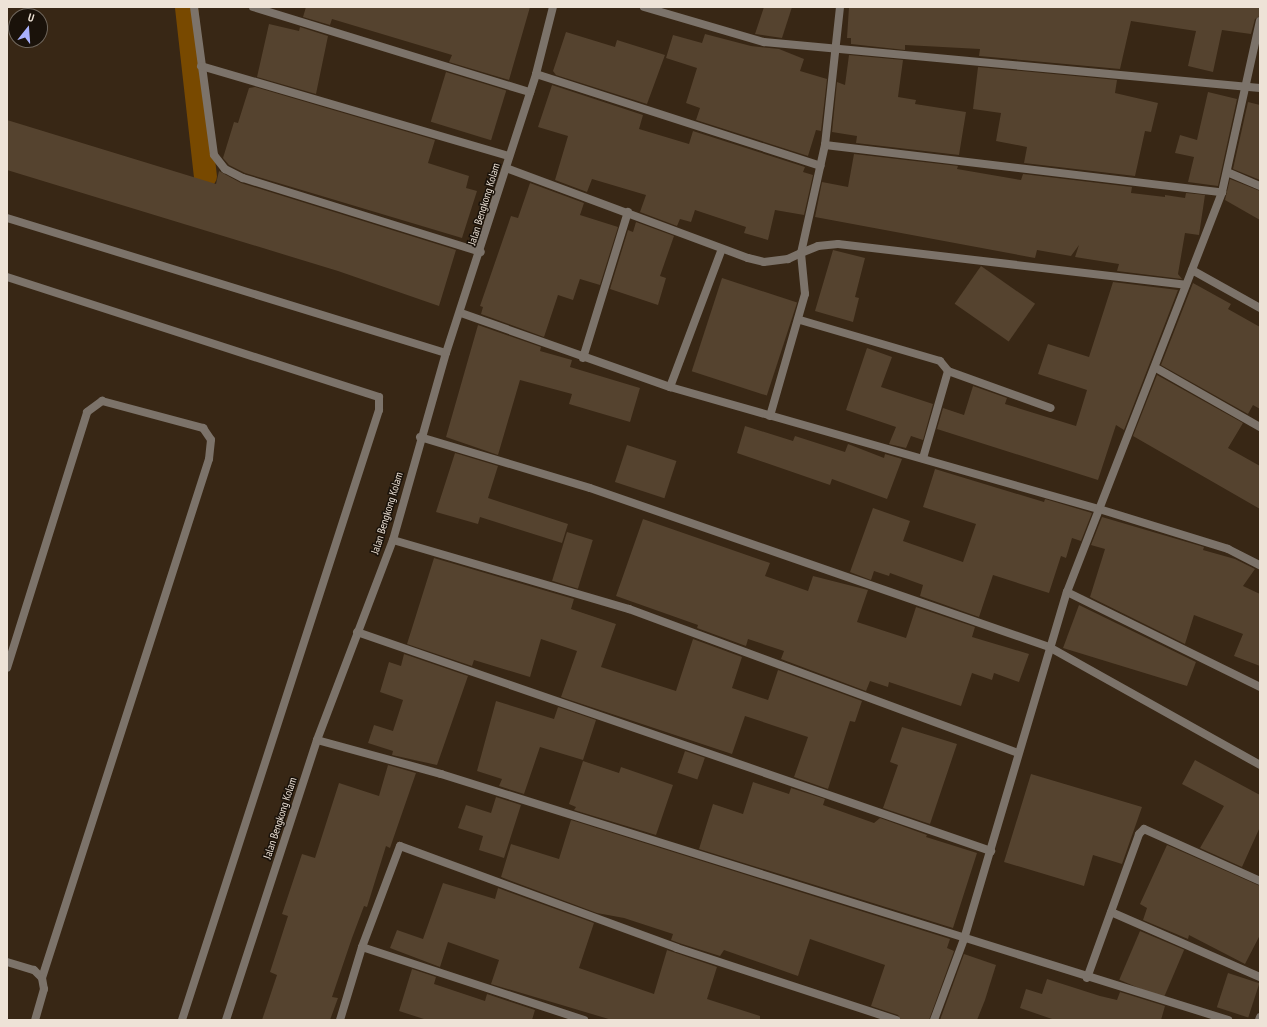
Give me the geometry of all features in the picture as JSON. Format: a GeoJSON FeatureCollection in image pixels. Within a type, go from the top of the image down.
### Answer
{"type":"FeatureCollection","features":[{"type":"Feature","properties":{"kind":"street"},"geometry":{"type":"LineString","coordinates":[[194,7],[214,155],[224,169],[243,178],[481,252]]}},
{"type":"Feature","properties":{"kind":"street"},"geometry":{"type":"LineString","coordinates":[[253,7],[530,92]]}},
{"type":"Feature","properties":{"kind":"street","name":"Jalan Bengkong Kolam"},"geometry":{"type":"LineString","coordinates":[[226,1020],[317,740],[392,540],[420,437],[446,353],[481,252],[509,156],[536,74],[553,7]]}},
{"type":"Feature","properties":{"kind":"street"},"geometry":{"type":"LineString","coordinates":[[644,7],[764,42],[837,50],[1260,88]]}},
{"type":"Feature","properties":{"kind":"street"},"geometry":{"type":"LineString","coordinates":[[770,416],[800,320],[806,294],[801,253],[825,146],[837,50],[840,7]]}},
{"type":"Feature","properties":{"kind":"street"},"geometry":{"type":"LineString","coordinates":[[934,1020],[964,939],[991,851],[1049,647],[1067,592],[1156,368],[1222,192],[1244,86],[1260,21]]}},
{"type":"Feature","properties":{"kind":"street"},"geometry":{"type":"LineString","coordinates":[[201,66],[509,156]]}},
{"type":"Feature","properties":{"kind":"street"},"geometry":{"type":"LineString","coordinates":[[536,74],[820,166]]}},
{"type":"Feature","properties":{"kind":"street"},"geometry":{"type":"LineString","coordinates":[[825,146],[1222,192]]}},
{"type":"Feature","properties":{"kind":"street"},"geometry":{"type":"LineString","coordinates":[[506,168],[628,212],[722,249],[764,262],[788,259],[818,246],[838,244],[1186,285]]}},
{"type":"Feature","properties":{"kind":"street"},"geometry":{"type":"LineString","coordinates":[[1227,172],[1260,186]]}},
{"type":"Feature","properties":{"kind":"street"},"geometry":{"type":"LineString","coordinates":[[583,358],[628,212]]}},
{"type":"Feature","properties":{"kind":"street"},"geometry":{"type":"LineString","coordinates":[[7,218],[446,353]]}},
{"type":"Feature","properties":{"kind":"street"},"geometry":{"type":"LineString","coordinates":[[670,387],[722,249]]}},
{"type":"Feature","properties":{"kind":"street"},"geometry":{"type":"LineString","coordinates":[[1192,270],[1260,308]]}},
{"type":"Feature","properties":{"kind":"street"},"geometry":{"type":"LineString","coordinates":[[7,278],[379,397],[379,410],[182,1020]]}},
{"type":"Feature","properties":{"kind":"street"},"geometry":{"type":"LineString","coordinates":[[461,313],[583,358],[670,387],[1099,509],[1207,542],[1260,565]]}},
{"type":"Feature","properties":{"kind":"street"},"geometry":{"type":"LineString","coordinates":[[800,320],[940,361],[948,370],[1051,408]]}},
{"type":"Feature","properties":{"kind":"street"},"geometry":{"type":"LineString","coordinates":[[1156,368],[1260,427]]}},
{"type":"Feature","properties":{"kind":"street"},"geometry":{"type":"LineString","coordinates":[[923,458],[948,370]]}},
{"type":"Feature","properties":{"kind":"street"},"geometry":{"type":"LineString","coordinates":[[7,668],[87,412],[102,401],[202,428],[211,440],[209,459],[42,978],[44,989],[35,1020]]}},
{"type":"Feature","properties":{"kind":"street"},"geometry":{"type":"LineString","coordinates":[[420,437],[590,488],[1049,647],[1260,765]]}},
{"type":"Feature","properties":{"kind":"street"},"geometry":{"type":"LineString","coordinates":[[392,540],[629,609],[1018,753]]}},
{"type":"Feature","properties":{"kind":"street"},"geometry":{"type":"LineString","coordinates":[[1067,592],[1260,687]]}},
{"type":"Feature","properties":{"kind":"street"},"geometry":{"type":"LineString","coordinates":[[357,632],[991,851]]}},
{"type":"Feature","properties":{"kind":"street"},"geometry":{"type":"LineString","coordinates":[[317,740],[442,774],[1087,978],[1228,1020]]}},
{"type":"Feature","properties":{"kind":"street"},"geometry":{"type":"LineString","coordinates":[[1087,978],[1139,834],[1144,829],[1260,881]]}},
{"type":"Feature","properties":{"kind":"street"},"geometry":{"type":"LineString","coordinates":[[340,1020],[362,947],[400,846],[677,948],[896,1020]]}},
{"type":"Feature","properties":{"kind":"street"},"geometry":{"type":"LineString","coordinates":[[1111,912],[1260,977]]}},
{"type":"Feature","properties":{"kind":"street"},"geometry":{"type":"LineString","coordinates":[[362,947],[584,1020]]}},
{"type":"Feature","properties":{"kind":"street"},"geometry":{"type":"LineString","coordinates":[[7,962],[34,970],[42,978]]}},
{"type":"Feature","properties":{"kind":"building"},"geometry":{"type":"Polygon","coordinates":[[[306,7],[530,7],[509,80],[449,62],[452,55],[332,19],[330,25],[303,17],[306,7]]]}},
{"type":"Feature","properties":{"kind":"building"},"geometry":{"type":"Polygon","coordinates":[[[764,7],[792,7],[782,38],[755,34],[764,7]]]}},
{"type":"Feature","properties":{"kind":"building"},"geometry":{"type":"Polygon","coordinates":[[[849,7],[1260,7],[1260,16],[1255,19],[1251,34],[1222,30],[1213,72],[1188,66],[1196,31],[1131,21],[1120,69],[979,56],[980,49],[905,45],[905,50],[851,44],[851,38],[847,38],[849,7]]]}},
{"type":"Feature","properties":{"kind":"building"},"geometry":{"type":"Polygon","coordinates":[[[269,24],[299,31],[300,27],[328,36],[316,94],[257,77],[269,24]]]}},
{"type":"Feature","properties":{"kind":"building"},"geometry":{"type":"Polygon","coordinates":[[[566,32],[615,47],[617,40],[665,55],[647,104],[556,75],[553,71],[566,32]]]}},
{"type":"Feature","properties":{"kind":"building"},"geometry":{"type":"Polygon","coordinates":[[[705,34],[751,46],[779,49],[804,59],[800,71],[827,79],[821,131],[816,130],[808,156],[696,120],[700,108],[686,103],[697,68],[666,58],[673,35],[702,43],[705,34]]]}},
{"type":"Feature","properties":{"kind":"building"},"geometry":{"type":"Polygon","coordinates":[[[849,55],[903,60],[898,97],[916,100],[915,104],[966,112],[959,155],[856,143],[857,136],[832,132],[837,82],[845,85],[849,55]]]}},
{"type":"Feature","properties":{"kind":"building"},"geometry":{"type":"Polygon","coordinates":[[[978,67],[1117,80],[1115,93],[1158,103],[1151,132],[1145,131],[1135,176],[1024,163],[1027,147],[996,141],[1001,113],[973,109],[978,67]]]}},
{"type":"Feature","properties":{"kind":"building"},"geometry":{"type":"Polygon","coordinates":[[[446,72],[506,90],[491,140],[431,122],[446,72]]]}},
{"type":"Feature","properties":{"kind":"building"},"geometry":{"type":"Polygon","coordinates":[[[552,85],[643,115],[639,129],[689,144],[693,131],[805,167],[803,172],[813,175],[804,215],[775,210],[768,240],[744,233],[746,227],[695,210],[691,222],[680,219],[677,226],[640,212],[646,195],[592,179],[587,192],[555,180],[568,136],[538,127],[552,85]]]}},
{"type":"Feature","properties":{"kind":"building"},"geometry":{"type":"Polygon","coordinates":[[[255,87],[435,140],[428,163],[469,176],[466,188],[477,191],[462,238],[245,173],[229,165],[223,158],[234,122],[238,123],[249,88],[255,87]]]}},
{"type":"Feature","properties":{"kind":"building"},"geometry":{"type":"Polygon","coordinates":[[[1208,92],[1237,99],[1218,186],[1188,182],[1194,157],[1175,153],[1180,135],[1197,140],[1208,92]]]}},
{"type":"Feature","properties":{"kind":"building"},"geometry":{"type":"Polygon","coordinates":[[[1248,102],[1260,105],[1260,180],[1233,169],[1248,102]]]}},
{"type":"Feature","properties":{"kind":"building"},"geometry":{"type":"Polygon","coordinates":[[[7,120],[216,184],[219,171],[241,183],[456,250],[439,306],[338,271],[7,170],[7,120]]]}},
{"type":"Feature","properties":{"kind":"building"},"geometry":{"type":"Polygon","coordinates":[[[854,154],[958,166],[957,169],[1021,180],[1023,174],[1132,187],[1131,193],[1165,197],[1165,195],[1185,198],[1186,193],[1205,195],[1199,235],[1185,233],[1178,274],[1182,279],[1117,271],[1119,264],[1075,257],[1079,245],[1071,256],[1037,250],[1035,258],[815,217],[822,182],[848,187],[854,154]]]}},
{"type":"Feature","properties":{"kind":"building"},"geometry":{"type":"Polygon","coordinates":[[[1230,179],[1260,191],[1260,220],[1225,200],[1230,179]]]}},
{"type":"Feature","properties":{"kind":"building"},"geometry":{"type":"Polygon","coordinates":[[[530,183],[584,203],[580,215],[618,227],[600,285],[580,279],[573,300],[558,295],[544,337],[481,314],[483,307],[480,306],[511,216],[518,218],[530,183]]]}},
{"type":"Feature","properties":{"kind":"building"},"geometry":{"type":"Polygon","coordinates":[[[636,222],[674,236],[660,276],[666,278],[658,305],[610,289],[628,230],[633,232],[636,222]]]}},
{"type":"Feature","properties":{"kind":"building"},"geometry":{"type":"Polygon","coordinates":[[[833,250],[865,258],[855,297],[859,298],[853,322],[815,311],[833,250]]]}},
{"type":"Feature","properties":{"kind":"building"},"geometry":{"type":"Polygon","coordinates":[[[981,266],[1035,304],[1009,342],[955,304],[981,266]]]}},
{"type":"Feature","properties":{"kind":"building"},"geometry":{"type":"Polygon","coordinates":[[[722,278],[797,302],[767,396],[692,371],[722,278]]]}},
{"type":"Feature","properties":{"kind":"building"},"geometry":{"type":"Polygon","coordinates":[[[1113,282],[1178,290],[1124,430],[1116,425],[1098,480],[937,429],[943,408],[964,415],[973,386],[1007,398],[1005,404],[1076,426],[1087,390],[1038,374],[1048,344],[1089,357],[1113,282]]]}},
{"type":"Feature","properties":{"kind":"building"},"geometry":{"type":"Polygon","coordinates":[[[1193,283],[1231,304],[1228,309],[1260,327],[1260,409],[1253,405],[1248,414],[1161,365],[1193,283]]]}},
{"type":"Feature","properties":{"kind":"building"},"geometry":{"type":"Polygon","coordinates":[[[478,325],[541,347],[540,351],[572,360],[570,367],[640,388],[630,422],[569,404],[572,394],[520,380],[498,455],[446,437],[478,325]]]}},
{"type":"Feature","properties":{"kind":"building"},"geometry":{"type":"Polygon","coordinates":[[[867,348],[892,357],[881,387],[933,404],[923,440],[911,436],[906,448],[889,444],[896,427],[846,410],[867,348]]]}},
{"type":"Feature","properties":{"kind":"building"},"geometry":{"type":"Polygon","coordinates":[[[1157,375],[1243,423],[1228,448],[1260,466],[1260,509],[1133,436],[1157,375]]]}},
{"type":"Feature","properties":{"kind":"building"},"geometry":{"type":"Polygon","coordinates":[[[745,426],[793,441],[795,436],[845,452],[848,444],[884,458],[885,454],[902,459],[887,499],[832,479],[830,485],[737,453],[745,426]]]}},
{"type":"Feature","properties":{"kind":"building"},"geometry":{"type":"Polygon","coordinates":[[[627,445],[676,461],[664,498],[615,482],[627,445]]]}},
{"type":"Feature","properties":{"kind":"building"},"geometry":{"type":"Polygon","coordinates":[[[455,453],[498,466],[488,498],[568,524],[562,543],[480,517],[478,524],[436,512],[455,453]]]}},
{"type":"Feature","properties":{"kind":"building"},"geometry":{"type":"Polygon","coordinates":[[[935,469],[1044,502],[1045,499],[1092,513],[1081,541],[1072,538],[1066,558],[1061,556],[1049,593],[993,575],[979,617],[920,596],[923,585],[890,573],[889,576],[874,571],[871,580],[850,572],[873,508],[910,521],[903,541],[963,562],[976,524],[923,507],[935,469]]]}},
{"type":"Feature","properties":{"kind":"building"},"geometry":{"type":"Polygon","coordinates":[[[1102,517],[1204,547],[1203,550],[1235,559],[1255,569],[1243,586],[1260,594],[1260,666],[1234,656],[1243,634],[1194,615],[1185,644],[1090,597],[1105,549],[1091,545],[1102,517]]]}},
{"type":"Feature","properties":{"kind":"building"},"geometry":{"type":"Polygon","coordinates":[[[643,519],[770,563],[765,576],[808,591],[813,576],[868,590],[857,622],[906,638],[916,607],[975,627],[972,637],[1029,654],[1019,682],[994,673],[992,680],[972,673],[961,706],[889,682],[888,687],[870,681],[866,691],[781,659],[784,651],[748,639],[746,646],[697,628],[698,625],[616,596],[643,519]]]}},
{"type":"Feature","properties":{"kind":"building"},"geometry":{"type":"Polygon","coordinates":[[[567,532],[593,540],[578,589],[552,581],[567,532]]]}},
{"type":"Feature","properties":{"kind":"building"},"geometry":{"type":"Polygon","coordinates":[[[434,558],[574,599],[571,609],[616,624],[601,667],[676,691],[693,639],[742,657],[732,688],[768,700],[778,670],[862,701],[855,722],[850,721],[828,789],[794,777],[808,737],[745,716],[732,754],[561,697],[577,651],[541,639],[530,677],[474,660],[472,666],[407,644],[434,558]]]}},
{"type":"Feature","properties":{"kind":"building"},"geometry":{"type":"Polygon","coordinates":[[[1079,605],[1196,662],[1187,686],[1063,648],[1079,605]]]}},
{"type":"Feature","properties":{"kind":"building"},"geometry":{"type":"Polygon","coordinates":[[[404,654],[468,676],[437,765],[392,755],[393,751],[368,743],[374,725],[393,731],[403,700],[380,692],[389,662],[401,666],[404,654]]]}},
{"type":"Feature","properties":{"kind":"building"},"geometry":{"type":"Polygon","coordinates":[[[496,701],[554,719],[558,707],[596,720],[583,760],[540,747],[524,794],[499,786],[502,779],[477,771],[496,701]]]}},
{"type":"Feature","properties":{"kind":"building"},"geometry":{"type":"Polygon","coordinates":[[[902,727],[957,744],[930,824],[883,808],[898,765],[890,762],[902,727]]]}},
{"type":"Feature","properties":{"kind":"building"},"geometry":{"type":"Polygon","coordinates":[[[685,751],[705,758],[697,780],[678,773],[685,751]]]}},
{"type":"Feature","properties":{"kind":"building"},"geometry":{"type":"Polygon","coordinates":[[[1195,760],[1260,795],[1260,827],[1242,867],[1200,848],[1224,806],[1182,784],[1195,760]]]}},
{"type":"Feature","properties":{"kind":"building"},"geometry":{"type":"Polygon","coordinates":[[[583,761],[619,773],[621,767],[673,785],[656,835],[574,810],[576,807],[569,804],[583,761]]]}},
{"type":"Feature","properties":{"kind":"building"},"geometry":{"type":"Polygon","coordinates":[[[388,765],[416,773],[390,848],[386,846],[367,907],[364,906],[352,938],[332,997],[338,998],[330,1020],[262,1020],[277,975],[270,972],[288,916],[282,914],[302,854],[315,858],[339,783],[379,796],[388,765]]]}},
{"type":"Feature","properties":{"kind":"building"},"geometry":{"type":"Polygon","coordinates":[[[1031,774],[1142,807],[1122,864],[1093,855],[1084,886],[1004,862],[1031,774]]]}},
{"type":"Feature","properties":{"kind":"building"},"geometry":{"type":"Polygon","coordinates":[[[753,782],[789,794],[791,788],[825,799],[823,805],[874,823],[880,818],[927,835],[926,837],[977,853],[953,928],[699,849],[713,804],[743,814],[753,782]]]}},
{"type":"Feature","properties":{"kind":"building"},"geometry":{"type":"Polygon","coordinates":[[[496,797],[521,805],[504,858],[479,850],[483,836],[458,828],[466,805],[491,813],[496,797]]]}},
{"type":"Feature","properties":{"kind":"building"},"geometry":{"type":"Polygon","coordinates":[[[571,820],[950,939],[947,948],[954,951],[929,1020],[901,1020],[898,1015],[871,1006],[885,965],[810,939],[798,976],[724,950],[720,956],[679,943],[671,940],[673,934],[624,918],[597,913],[501,877],[511,844],[559,859],[571,820]]]}},
{"type":"Feature","properties":{"kind":"building"},"geometry":{"type":"Polygon","coordinates":[[[1167,845],[1260,886],[1260,935],[1245,964],[1189,935],[1188,939],[1143,920],[1147,908],[1140,904],[1167,845]]]}},
{"type":"Feature","properties":{"kind":"building"},"geometry":{"type":"Polygon","coordinates":[[[443,883],[495,899],[498,888],[594,923],[579,968],[654,994],[667,950],[717,967],[707,999],[760,1016],[760,1020],[612,1020],[491,984],[499,960],[448,942],[440,967],[390,948],[397,930],[423,939],[443,883]]]}},
{"type":"Feature","properties":{"kind":"building"},"geometry":{"type":"Polygon","coordinates":[[[1140,931],[1184,950],[1163,999],[1119,980],[1140,931]]]}},
{"type":"Feature","properties":{"kind":"building"},"geometry":{"type":"Polygon","coordinates":[[[964,954],[996,965],[985,1000],[977,1020],[940,1020],[964,954]]]}},
{"type":"Feature","properties":{"kind":"building"},"geometry":{"type":"Polygon","coordinates":[[[412,969],[436,977],[434,984],[485,1001],[487,994],[535,1010],[532,1020],[427,1020],[399,1011],[412,969]]]}},
{"type":"Feature","properties":{"kind":"building"},"geometry":{"type":"Polygon","coordinates":[[[1228,973],[1259,983],[1248,1017],[1217,1007],[1228,973]]]}},
{"type":"Feature","properties":{"kind":"building"},"geometry":{"type":"Polygon","coordinates":[[[1047,979],[1117,1000],[1120,992],[1165,1006],[1161,1020],[1055,1020],[1020,1008],[1026,989],[1042,994],[1047,979]]]}},
{"type":"Feature","properties":{"kind":"waterway"},"geometry":{"type":"LineString","coordinates":[[186,7],[205,176]]}}]}
